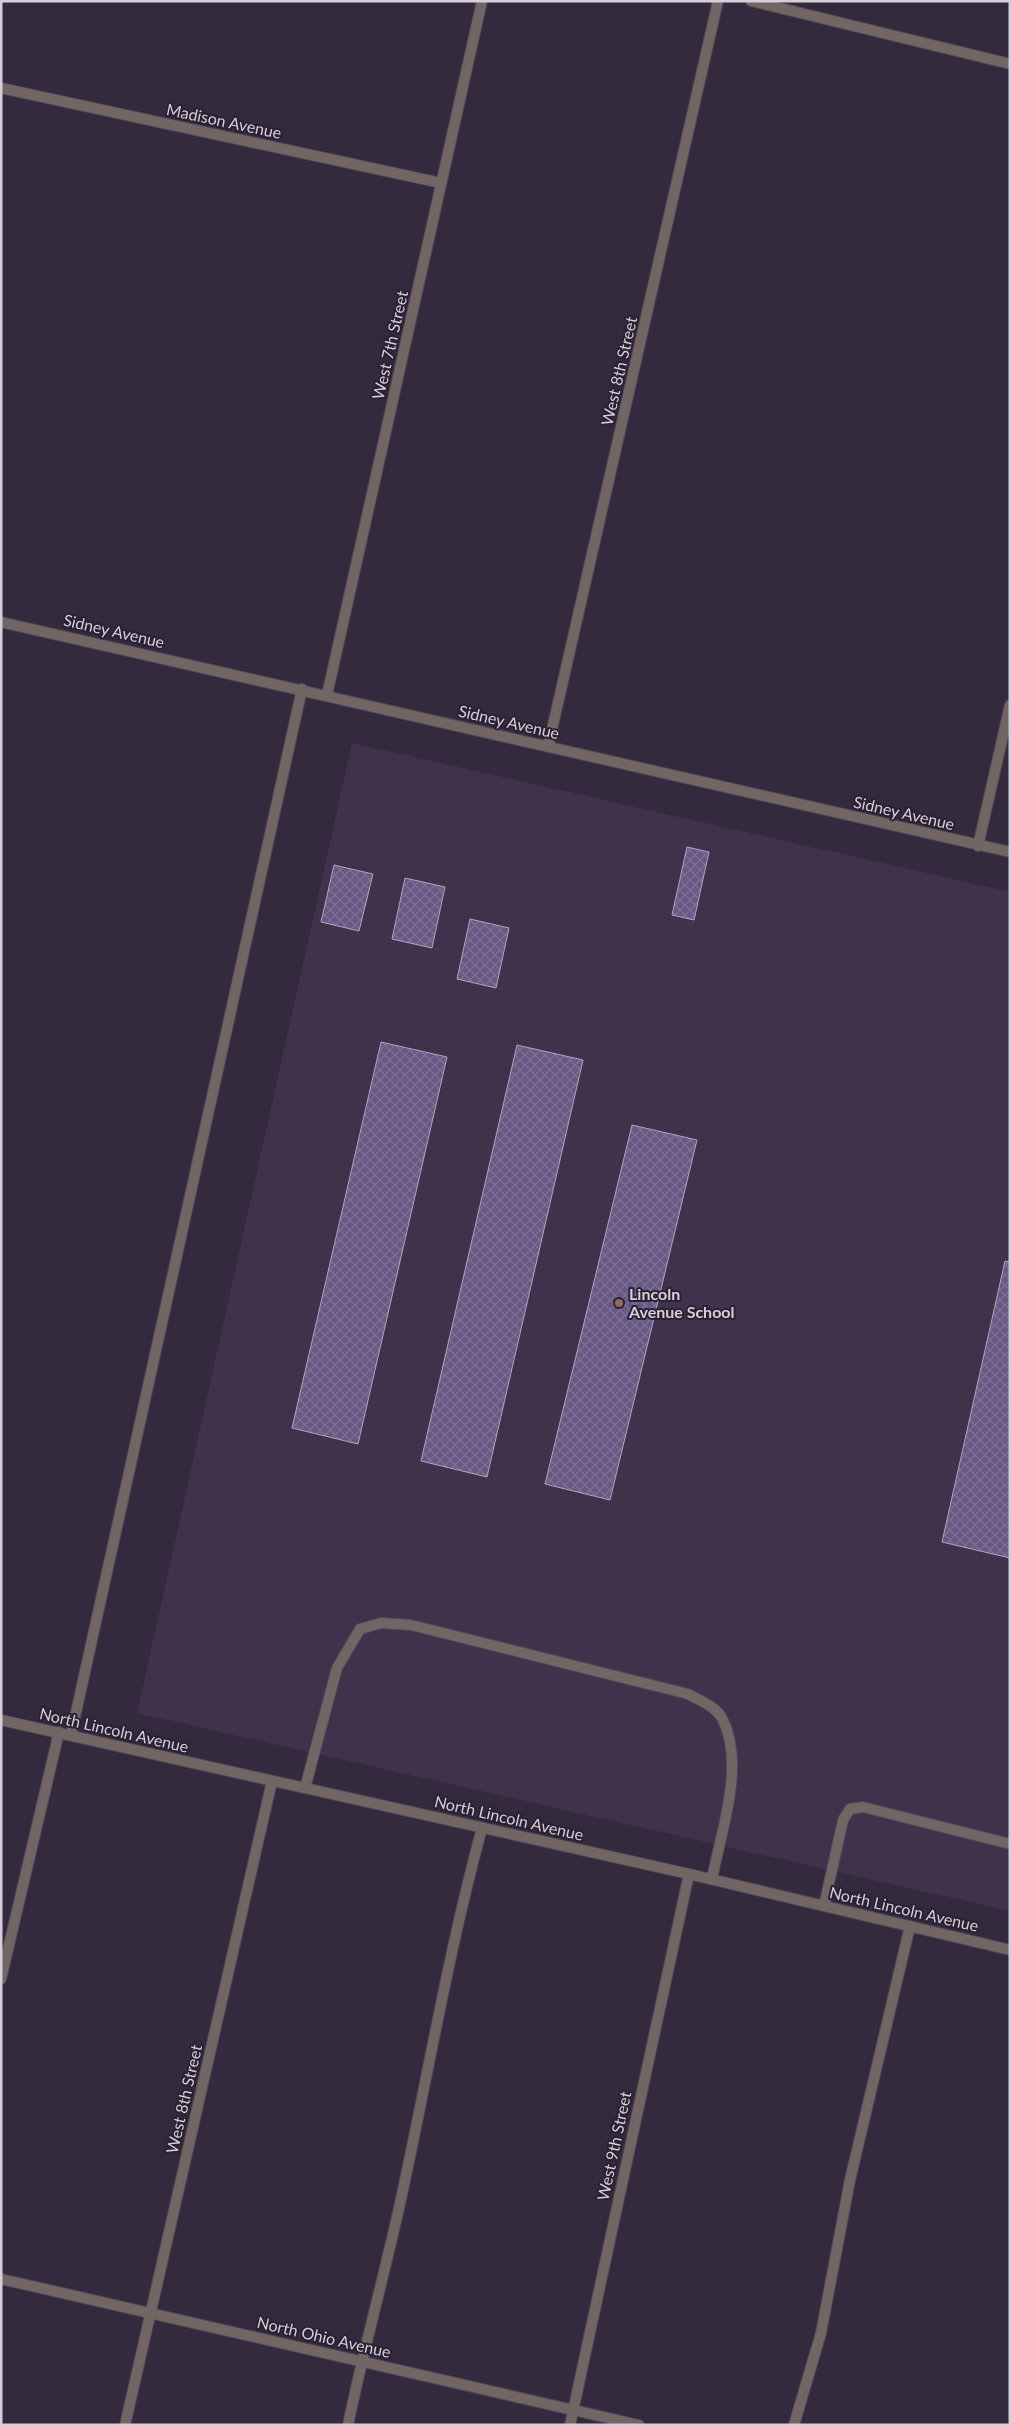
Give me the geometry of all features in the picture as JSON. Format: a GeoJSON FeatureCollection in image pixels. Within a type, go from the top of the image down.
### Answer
{"type":"FeatureCollection","features":[{"type":"Feature","properties":{"kind":"street","name":"West 7th Street"},"geometry":{"type":"LineString","coordinates":[[327,695],[482,1]]}},
{"type":"Feature","properties":{"kind":"street","name":"West 8th Street"},"geometry":{"type":"LineString","coordinates":[[548,746],[718,1]]}},
{"type":"Feature","properties":{"kind":"street"},"geometry":{"type":"LineString","coordinates":[[751,1],[1010,64]]}},
{"type":"Feature","properties":{"kind":"street","name":"Madison Avenue"},"geometry":{"type":"LineString","coordinates":[[1,88],[441,184]]}},
{"type":"Feature","properties":{"kind":"street","name":"Sidney Avenue"},"geometry":{"type":"LineString","coordinates":[[1,622],[302,689],[1010,852]]}},
{"type":"Feature","properties":{"kind":"street"},"geometry":{"type":"LineString","coordinates":[[71,1735],[302,689]]}},
{"type":"Feature","properties":{"kind":"street"},"geometry":{"type":"LineString","coordinates":[[978,846],[1010,705]]}},
{"type":"Feature","properties":{"kind":"street"},"geometry":{"type":"LineString","coordinates":[[305,1788],[337,1668],[360,1629],[381,1623],[411,1625],[688,1694],[708,1705],[722,1717],[731,1746],[733,1780],[712,1879]]}},
{"type":"Feature","properties":{"kind":"street","name":"North Lincoln Avenue"},"geometry":{"type":"LineString","coordinates":[[1,1720],[712,1879],[1010,1950]]}},
{"type":"Feature","properties":{"kind":"street"},"geometry":{"type":"LineString","coordinates":[[1,1979],[59,1732]]}},
{"type":"Feature","properties":{"kind":"street","name":"West 8th Street"},"geometry":{"type":"LineString","coordinates":[[125,2425],[272,1781]]}},
{"type":"Feature","properties":{"kind":"street"},"geometry":{"type":"LineString","coordinates":[[824,1906],[843,1820],[850,1809],[863,1808],[1010,1844]]}},
{"type":"Feature","properties":{"kind":"street"},"geometry":{"type":"LineString","coordinates":[[348,2425],[361,2361],[399,2208],[432,2046],[482,1828]]}},
{"type":"Feature","properties":{"kind":"street","name":"West 9th Street"},"geometry":{"type":"LineString","coordinates":[[570,2425],[689,1874]]}},
{"type":"Feature","properties":{"kind":"street"},"geometry":{"type":"LineString","coordinates":[[794,2425],[821,2334],[850,2180],[910,1926]]}},
{"type":"Feature","properties":{"kind":"street","name":"North Ohio Avenue"},"geometry":{"type":"LineString","coordinates":[[1,2279],[639,2425]]}},
{"type":"Feature","properties":{"kind":"shaded area","name":"Lincoln Avenue School"},"geometry":{"type":"Polygon","coordinates":[[[352,743],[1010,892],[1010,1911],[137,1713],[352,743]]]}},
{"type":"Feature","properties":{"kind":"building"},"geometry":{"type":"Polygon","coordinates":[[[687,847],[709,852],[694,920],[672,915],[687,847]]]}},
{"type":"Feature","properties":{"kind":"building"},"geometry":{"type":"Polygon","coordinates":[[[334,865],[373,874],[359,931],[321,922],[334,865]]]}},
{"type":"Feature","properties":{"kind":"building"},"geometry":{"type":"Polygon","coordinates":[[[405,878],[445,887],[432,948],[392,939],[405,878]]]}},
{"type":"Feature","properties":{"kind":"building"},"geometry":{"type":"Polygon","coordinates":[[[470,919],[509,928],[496,988],[457,979],[470,919]]]}},
{"type":"Feature","properties":{"kind":"building"},"geometry":{"type":"Polygon","coordinates":[[[381,1042],[447,1057],[358,1444],[292,1428],[381,1042]]]}},
{"type":"Feature","properties":{"kind":"building"},"geometry":{"type":"Polygon","coordinates":[[[517,1045],[583,1060],[487,1477],[421,1461],[517,1045]]]}},
{"type":"Feature","properties":{"kind":"building"},"geometry":{"type":"Polygon","coordinates":[[[632,1125],[697,1140],[610,1500],[545,1484],[632,1125]]]}},
{"type":"Feature","properties":{"kind":"building"},"geometry":{"type":"Polygon","coordinates":[[[1005,1261],[1010,1262],[1010,1558],[942,1542],[1005,1261]]]}},
{"type":"Feature","properties":{"kind":"place","name":"Lincoln Avenue School"},"geometry":{"type":"Point","coordinates":[619,1303]}}]}
